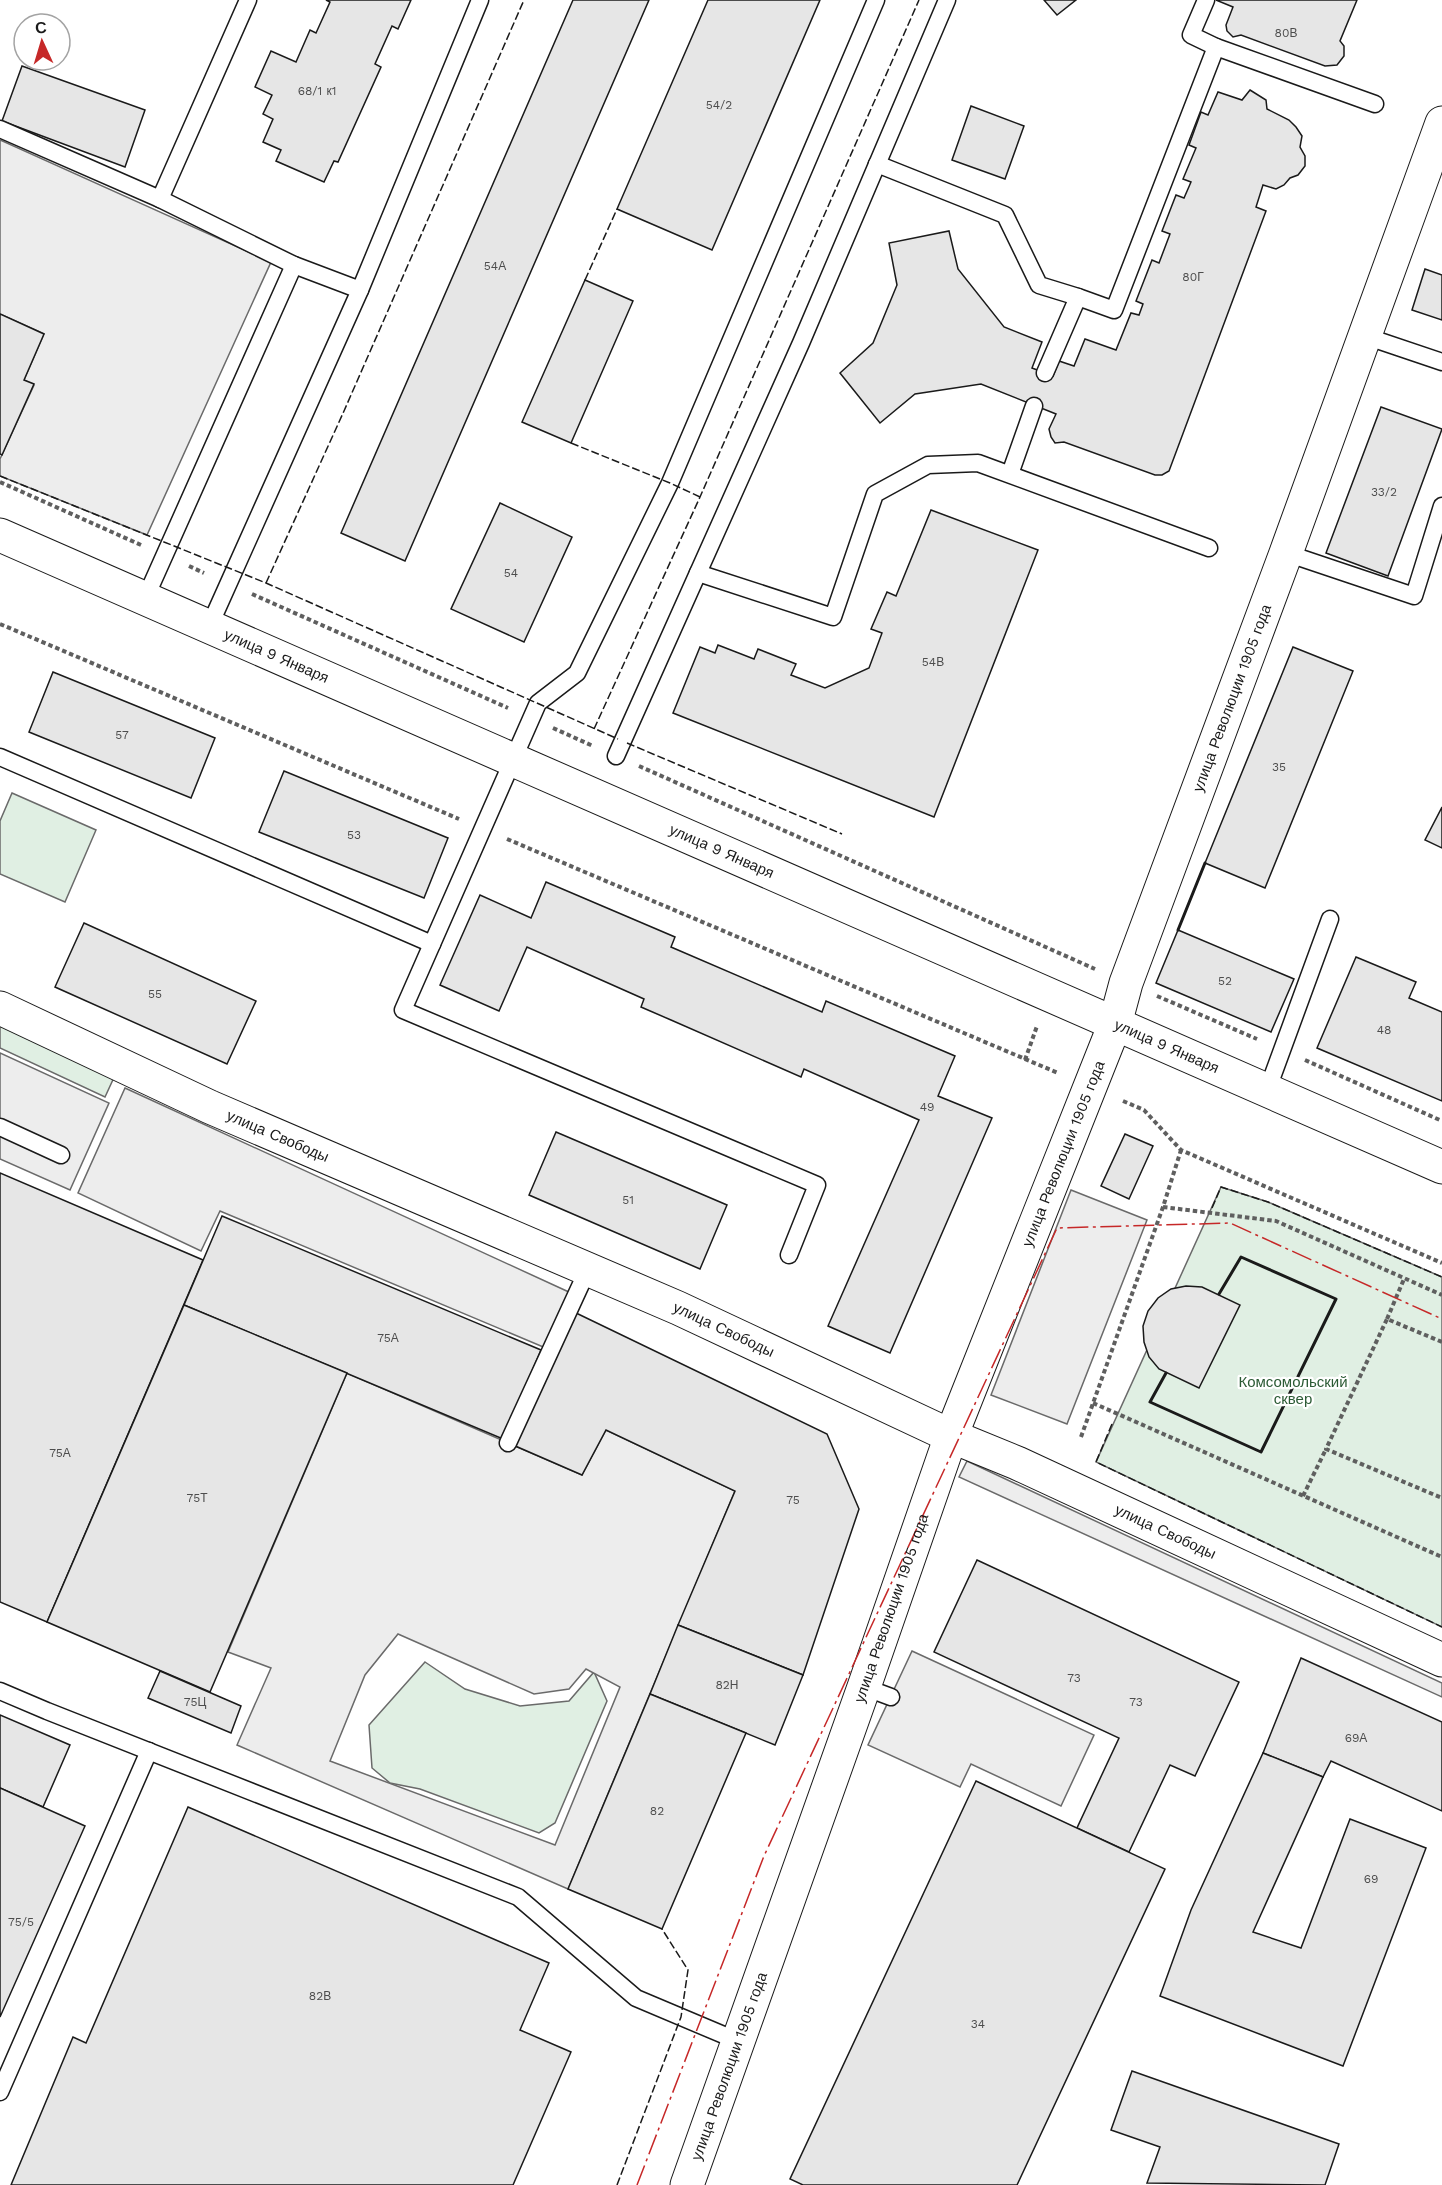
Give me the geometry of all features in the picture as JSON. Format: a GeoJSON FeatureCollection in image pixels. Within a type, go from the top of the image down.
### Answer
{"type":"FeatureCollection","features":[{"type":"Feature","properties":{"kind":"main road","name":"улица Революции 1905 года"},"geometry":{"type":"LineString","coordinates":[[687,2185],[738,2041],[878,1692],[951,1436],[1115,1024],[1126,983],[1286,553],[1442,123]]}},
{"type":"Feature","properties":{"kind":"main road","name":"улица 9 Января"},"geometry":{"type":"LineString","coordinates":[[0,535],[1442,1167]]}},
{"type":"Feature","properties":{"kind":"main road","name":"улица Свободы"},"geometry":{"type":"LineString","coordinates":[[0,1008],[210,1107],[678,1308],[951,1436],[1028,1467],[1442,1660]]}},
{"type":"Feature","properties":{"kind":"lane"},"geometry":{"type":"LineString","coordinates":[[160,199],[248,0]]}},
{"type":"Feature","properties":{"kind":"lane"},"geometry":{"type":"LineString","coordinates":[[209,627],[360,290],[480,0]]}},
{"type":"Feature","properties":{"kind":"lane"},"geometry":{"type":"LineString","coordinates":[[789,1255],[817,1185],[403,1010],[538,704],[577,673],[670,483],[876,0]]}},
{"type":"Feature","properties":{"kind":"lane"},"geometry":{"type":"LineString","coordinates":[[616,756],[801,343],[947,0]]}},
{"type":"Feature","properties":{"kind":"lane"},"geometry":{"type":"LineString","coordinates":[[1206,0],[1191,35],[1216,47],[1375,104]]}},
{"type":"Feature","properties":{"kind":"lane"},"geometry":{"type":"LineString","coordinates":[[877,164],[1005,215],[1039,285],[1114,310],[1216,47]]}},
{"type":"Feature","properties":{"kind":"lane"},"geometry":{"type":"LineString","coordinates":[[0,129],[160,199],[294,265],[360,290]]}},
{"type":"Feature","properties":{"kind":"lane"},"geometry":{"type":"LineString","coordinates":[[146,599],[294,265]]}},
{"type":"Feature","properties":{"kind":"lane"},"geometry":{"type":"LineString","coordinates":[[1045,373],[1078,297]]}},
{"type":"Feature","properties":{"kind":"lane"},"geometry":{"type":"LineString","coordinates":[[1365,336],[1442,362]]}},
{"type":"Feature","properties":{"kind":"lane"},"geometry":{"type":"LineString","coordinates":[[1010,474],[1034,406]]}},
{"type":"Feature","properties":{"kind":"lane"},"geometry":{"type":"LineString","coordinates":[[698,573],[833,617],[875,494],[928,465],[978,463],[1209,548]]}},
{"type":"Feature","properties":{"kind":"lane"},"geometry":{"type":"LineString","coordinates":[[1286,553],[1414,596],[1442,506]]}},
{"type":"Feature","properties":{"kind":"lane"},"geometry":{"type":"LineString","coordinates":[[0,757],[432,944]]}},
{"type":"Feature","properties":{"kind":"lane"},"geometry":{"type":"LineString","coordinates":[[1267,1090],[1330,919]]}},
{"type":"Feature","properties":{"kind":"lane"},"geometry":{"type":"LineString","coordinates":[[0,1127],[62,1155]]}},
{"type":"Feature","properties":{"kind":"lane"},"geometry":{"type":"LineString","coordinates":[[508,1443],[588,1269]]}},
{"type":"Feature","properties":{"kind":"lane"},"geometry":{"type":"LineString","coordinates":[[0,1690],[47,1711],[518,1897],[636,1998],[738,2041]]}},
{"type":"Feature","properties":{"kind":"lane"},"geometry":{"type":"LineString","coordinates":[[0,2092],[149,1751]]}},
{"type":"Feature","properties":{"kind":"path"},"geometry":{"type":"LineString","coordinates":[[0,482],[1126,983],[1442,1121]]}},
{"type":"Feature","properties":{"kind":"path"},"geometry":{"type":"LineString","coordinates":[[0,624],[1144,1110],[1180,1150],[1442,1263]]}},
{"type":"Feature","properties":{"kind":"path"},"geometry":{"type":"LineString","coordinates":[[1081,1437],[1163,1206],[1180,1150]]}},
{"type":"Feature","properties":{"kind":"path"},"geometry":{"type":"LineString","coordinates":[[1163,1206],[1276,1221],[1442,1295]]}},
{"type":"Feature","properties":{"kind":"path"},"geometry":{"type":"LineString","coordinates":[[1303,1496],[1404,1279]]}},
{"type":"Feature","properties":{"kind":"path"},"geometry":{"type":"LineString","coordinates":[[1386,1319],[1442,1342]]}},
{"type":"Feature","properties":{"kind":"path"},"geometry":{"type":"LineString","coordinates":[[1093,1403],[1442,1557]]}},
{"type":"Feature","properties":{"kind":"path"},"geometry":{"type":"LineString","coordinates":[[1326,1449],[1442,1498]]}},
{"type":"Feature","properties":{"kind":"green space"},"geometry":{"type":"Polygon","coordinates":[[[12,793],[96,830],[65,902],[0,874],[0,821],[12,793]]]}},
{"type":"Feature","properties":{"kind":"green space"},"geometry":{"type":"Polygon","coordinates":[[[0,1019],[116,1073],[105,1097],[0,1048],[0,1019]]]}},
{"type":"Feature","properties":{"kind":"green space","name":"Комсомольский сквер"},"geometry":{"type":"Polygon","coordinates":[[[1221,1187],[1268,1202],[1442,1277],[1442,1627],[1096,1462],[1221,1187]]]}},
{"type":"Feature","properties":{"kind":"green space"},"geometry":{"type":"Polygon","coordinates":[[[425,1662],[465,1689],[520,1706],[569,1701],[594,1672],[607,1701],[555,1823],[539,1833],[420,1789],[390,1783],[372,1768],[369,1725],[425,1662]]]}},
{"type":"Feature","properties":{"kind":"shaded area"},"geometry":{"type":"Polygon","coordinates":[[[0,140],[271,262],[147,535],[0,476],[0,459],[34,385],[24,380],[44,334],[0,314],[0,140]]]}},
{"type":"Feature","properties":{"kind":"shaded area"},"geometry":{"type":"Polygon","coordinates":[[[0,1053],[109,1103],[70,1190],[0,1159],[0,1053]]]}},
{"type":"Feature","properties":{"kind":"shaded area"},"geometry":{"type":"Polygon","coordinates":[[[125,1088],[571,1293],[548,1349],[220,1211],[201,1251],[78,1193],[125,1088]]]}},
{"type":"Feature","properties":{"kind":"shaded area"},"geometry":{"type":"Polygon","coordinates":[[[1071,1190],[1147,1220],[1067,1424],[991,1395],[1071,1190]]]}},
{"type":"Feature","properties":{"kind":"shaded area"},"geometry":{"type":"Polygon","coordinates":[[[347,1373],[582,1475],[606,1430],[735,1491],[568,1889],[237,1745],[271,1668],[228,1652],[347,1373]],[[398,1634],[365,1675],[330,1761],[555,1845],[620,1687],[586,1669],[569,1689],[534,1694],[398,1634]]]}},
{"type":"Feature","properties":{"kind":"shaded area"},"geometry":{"type":"Polygon","coordinates":[[[967,1461],[1442,1683],[1442,1697],[959,1477],[967,1461]]]}},
{"type":"Feature","properties":{"kind":"shaded area"},"geometry":{"type":"Polygon","coordinates":[[[912,1651],[1094,1735],[1061,1806],[971,1764],[960,1787],[868,1745],[912,1651]]]}},
{"type":"Feature","properties":{"kind":"building"},"geometry":{"type":"Polygon","coordinates":[[[326,0],[411,0],[398,29],[392,26],[375,64],[381,67],[338,162],[334,161],[324,182],[276,161],[281,150],[263,142],[273,119],[263,114],[272,95],[255,87],[271,51],[296,62],[310,30],[316,33],[330,2],[326,0]]]}},
{"type":"Feature","properties":{"kind":"building"},"geometry":{"type":"Polygon","coordinates":[[[573,0],[649,0],[405,561],[341,533],[573,0]]]}},
{"type":"Feature","properties":{"kind":"building"},"geometry":{"type":"Polygon","coordinates":[[[708,0],[820,0],[712,250],[617,209],[708,0]]]}},
{"type":"Feature","properties":{"kind":"building"},"geometry":{"type":"Polygon","coordinates":[[[1044,0],[1076,0],[1057,15],[1044,0]]]}},
{"type":"Feature","properties":{"kind":"building"},"geometry":{"type":"Polygon","coordinates":[[[1216,0],[1357,0],[1340,41],[1344,46],[1344,56],[1337,65],[1325,66],[1241,35],[1233,37],[1227,31],[1226,25],[1233,7],[1216,0]]]}},
{"type":"Feature","properties":{"kind":"building"},"geometry":{"type":"Polygon","coordinates":[[[20,72],[39,72],[145,110],[125,167],[2,121],[20,72]]]}},
{"type":"Feature","properties":{"kind":"building"},"geometry":{"type":"Polygon","coordinates":[[[1250,90],[1266,100],[1267,109],[1289,120],[1296,127],[1302,136],[1300,147],[1305,156],[1305,166],[1298,175],[1276,189],[1263,185],[1256,207],[1266,211],[1169,471],[1162,475],[1155,475],[1064,442],[1055,443],[1049,429],[1056,414],[981,384],[915,394],[880,423],[840,373],[873,343],[897,285],[889,243],[949,231],[958,269],[1004,327],[1042,342],[1032,368],[1053,376],[1059,361],[1074,366],[1085,339],[1116,350],[1131,313],[1139,315],[1143,304],[1136,301],[1152,260],[1159,263],[1170,234],[1162,231],[1176,195],[1184,198],[1191,182],[1183,179],[1196,148],[1189,145],[1201,112],[1208,115],[1218,92],[1242,100],[1250,90]]]}},
{"type":"Feature","properties":{"kind":"building"},"geometry":{"type":"Polygon","coordinates":[[[971,106],[1024,126],[1005,179],[952,160],[971,106]]]}},
{"type":"Feature","properties":{"kind":"building"},"geometry":{"type":"Polygon","coordinates":[[[1425,269],[1442,275],[1442,320],[1412,310],[1425,269]]]}},
{"type":"Feature","properties":{"kind":"building"},"geometry":{"type":"Polygon","coordinates":[[[585,280],[633,301],[571,443],[522,422],[585,280]]]}},
{"type":"Feature","properties":{"kind":"building"},"geometry":{"type":"Polygon","coordinates":[[[0,314],[44,334],[24,380],[34,384],[2,455],[0,454],[0,314]]]}},
{"type":"Feature","properties":{"kind":"building"},"geometry":{"type":"Polygon","coordinates":[[[1381,407],[1442,429],[1388,576],[1326,553],[1381,407]]]}},
{"type":"Feature","properties":{"kind":"building"},"geometry":{"type":"Polygon","coordinates":[[[500,503],[572,537],[524,642],[451,609],[500,503]]]}},
{"type":"Feature","properties":{"kind":"building"},"geometry":{"type":"Polygon","coordinates":[[[931,510],[1038,550],[934,817],[673,713],[700,647],[715,653],[718,645],[754,659],[758,649],[796,664],[791,675],[825,688],[869,668],[882,633],[871,629],[887,592],[896,596],[931,510]]]}},
{"type":"Feature","properties":{"kind":"building"},"geometry":{"type":"Polygon","coordinates":[[[1293,647],[1353,671],[1265,888],[1205,863],[1293,647]]]}},
{"type":"Feature","properties":{"kind":"building"},"geometry":{"type":"Polygon","coordinates":[[[53,672],[215,738],[191,798],[29,732],[53,672]]]}},
{"type":"Feature","properties":{"kind":"building"},"geometry":{"type":"Polygon","coordinates":[[[284,771],[448,838],[424,898],[259,832],[284,771]]]}},
{"type":"Feature","properties":{"kind":"building"},"geometry":{"type":"Polygon","coordinates":[[[1442,807],[1442,848],[1425,840],[1442,807]]]}},
{"type":"Feature","properties":{"kind":"building"},"geometry":{"type":"Polygon","coordinates":[[[546,882],[675,937],[671,947],[822,1012],[826,1001],[955,1056],[938,1096],[992,1118],[890,1353],[828,1326],[919,1120],[804,1069],[801,1077],[641,1007],[644,999],[527,947],[499,1011],[440,985],[480,895],[531,918],[546,882]]]}},
{"type":"Feature","properties":{"kind":"building"},"geometry":{"type":"Polygon","coordinates":[[[84,923],[256,1001],[227,1064],[55,987],[84,923]]]}},
{"type":"Feature","properties":{"kind":"building"},"geometry":{"type":"Polygon","coordinates":[[[1178,930],[1294,979],[1271,1032],[1156,983],[1178,930]]]}},
{"type":"Feature","properties":{"kind":"building"},"geometry":{"type":"Polygon","coordinates":[[[1356,957],[1416,982],[1409,998],[1442,1012],[1442,1101],[1317,1048],[1356,957]]]}},
{"type":"Feature","properties":{"kind":"building"},"geometry":{"type":"Polygon","coordinates":[[[556,1132],[727,1205],[700,1269],[529,1195],[556,1132]]]}},
{"type":"Feature","properties":{"kind":"building"},"geometry":{"type":"Polygon","coordinates":[[[1125,1134],[1153,1146],[1129,1199],[1101,1186],[1125,1134]]]}},
{"type":"Feature","properties":{"kind":"building"},"geometry":{"type":"Polygon","coordinates":[[[0,1173],[203,1260],[47,1622],[0,1602],[0,1173]]]}},
{"type":"Feature","properties":{"kind":"building"},"geometry":{"type":"Polygon","coordinates":[[[222,1216],[541,1350],[503,1439],[184,1305],[222,1216]]]}},
{"type":"Feature","properties":{"kind":"building"},"geometry":{"type":"Polygon","coordinates":[[[1186,1286],[1202,1287],[1240,1305],[1199,1388],[1159,1369],[1149,1357],[1144,1342],[1143,1326],[1148,1311],[1158,1298],[1171,1289],[1186,1286]]]}},
{"type":"Feature","properties":{"kind":"building"},"geometry":{"type":"Polygon","coordinates":[[[184,1305],[347,1373],[210,1692],[47,1622],[184,1305]]]}},
{"type":"Feature","properties":{"kind":"building"},"geometry":{"type":"Polygon","coordinates":[[[574,1312],[827,1434],[859,1509],[803,1675],[678,1625],[735,1491],[606,1430],[582,1475],[513,1445],[574,1312]]]}},
{"type":"Feature","properties":{"kind":"building"},"geometry":{"type":"Polygon","coordinates":[[[977,1560],[1239,1682],[1195,1776],[1170,1765],[1129,1852],[1077,1828],[1119,1738],[934,1652],[977,1560]]]}},
{"type":"Feature","properties":{"kind":"building"},"geometry":{"type":"Polygon","coordinates":[[[678,1625],[803,1675],[775,1745],[650,1694],[678,1625]]]}},
{"type":"Feature","properties":{"kind":"building"},"geometry":{"type":"Polygon","coordinates":[[[1301,1658],[1442,1722],[1442,1811],[1331,1761],[1323,1777],[1263,1753],[1301,1658]]]}},
{"type":"Feature","properties":{"kind":"building"},"geometry":{"type":"Polygon","coordinates":[[[160,1671],[241,1706],[231,1733],[148,1698],[160,1671]]]}},
{"type":"Feature","properties":{"kind":"building"},"geometry":{"type":"Polygon","coordinates":[[[650,1694],[746,1733],[662,1929],[568,1889],[650,1694]]]}},
{"type":"Feature","properties":{"kind":"building"},"geometry":{"type":"Polygon","coordinates":[[[0,1715],[70,1745],[43,1807],[0,1788],[0,1715]]]}},
{"type":"Feature","properties":{"kind":"building"},"geometry":{"type":"Polygon","coordinates":[[[1263,1753],[1323,1777],[1253,1932],[1301,1948],[1350,1819],[1426,1848],[1343,2066],[1160,1996],[1191,1910],[1263,1753]]]}},
{"type":"Feature","properties":{"kind":"building"},"geometry":{"type":"Polygon","coordinates":[[[976,1781],[1165,1869],[1017,2185],[803,2185],[790,2179],[976,1781]]]}},
{"type":"Feature","properties":{"kind":"building"},"geometry":{"type":"Polygon","coordinates":[[[0,1788],[85,1826],[0,2017],[0,1788]]]}},
{"type":"Feature","properties":{"kind":"building"},"geometry":{"type":"Polygon","coordinates":[[[188,1807],[549,1963],[520,2030],[571,2052],[513,2185],[11,2185],[73,2037],[86,2043],[188,1807]]]}},
{"type":"Feature","properties":{"kind":"building"},"geometry":{"type":"Polygon","coordinates":[[[1132,2071],[1339,2144],[1325,2185],[1147,2183],[1160,2147],[1111,2130],[1132,2071]]]}},
{"type":"Feature","properties":{"kind":"fence"},"geometry":{"type":"LineString","coordinates":[[266,583],[524,0]]}},
{"type":"Feature","properties":{"kind":"fence"},"geometry":{"type":"LineString","coordinates":[[594,729],[700,497],[919,0]]}},
{"type":"Feature","properties":{"kind":"fence"},"geometry":{"type":"LineString","coordinates":[[585,280],[617,209]]}},
{"type":"Feature","properties":{"kind":"fence"},"geometry":{"type":"LineString","coordinates":[[571,443],[700,497]]}},
{"type":"Feature","properties":{"kind":"fence"},"geometry":{"type":"LineString","coordinates":[[0,476],[266,583],[618,739]]}},
{"type":"Feature","properties":{"kind":"fence"},"geometry":{"type":"LineString","coordinates":[[627,743],[842,834]]}},
{"type":"Feature","properties":{"kind":"fence"},"geometry":{"type":"LineString","coordinates":[[1212,1208],[1221,1187],[1268,1202],[1442,1277]]}},
{"type":"Feature","properties":{"kind":"fence"},"geometry":{"type":"LineString","coordinates":[[1112,1424],[1096,1462],[1442,1627]]}},
{"type":"Feature","properties":{"kind":"fence"},"geometry":{"type":"LineString","coordinates":[[617,2185],[681,2017],[688,1970],[662,1929]]}},
{"type":"Feature","properties":{"kind":"wall"},"geometry":{"type":"LineString","coordinates":[[1178,930],[1205,863]]}},
{"type":"Feature","properties":{"kind":"wall"},"geometry":{"type":"LineString","coordinates":[[1166,1373],[1150,1402],[1261,1452],[1336,1299],[1241,1257],[1219,1294]]}},
{"type":"Feature","properties":{"kind":"power"},"geometry":{"type":"LineString","coordinates":[[637,2185],[764,1856],[1057,1228],[1230,1223],[1442,1319]]}}]}
